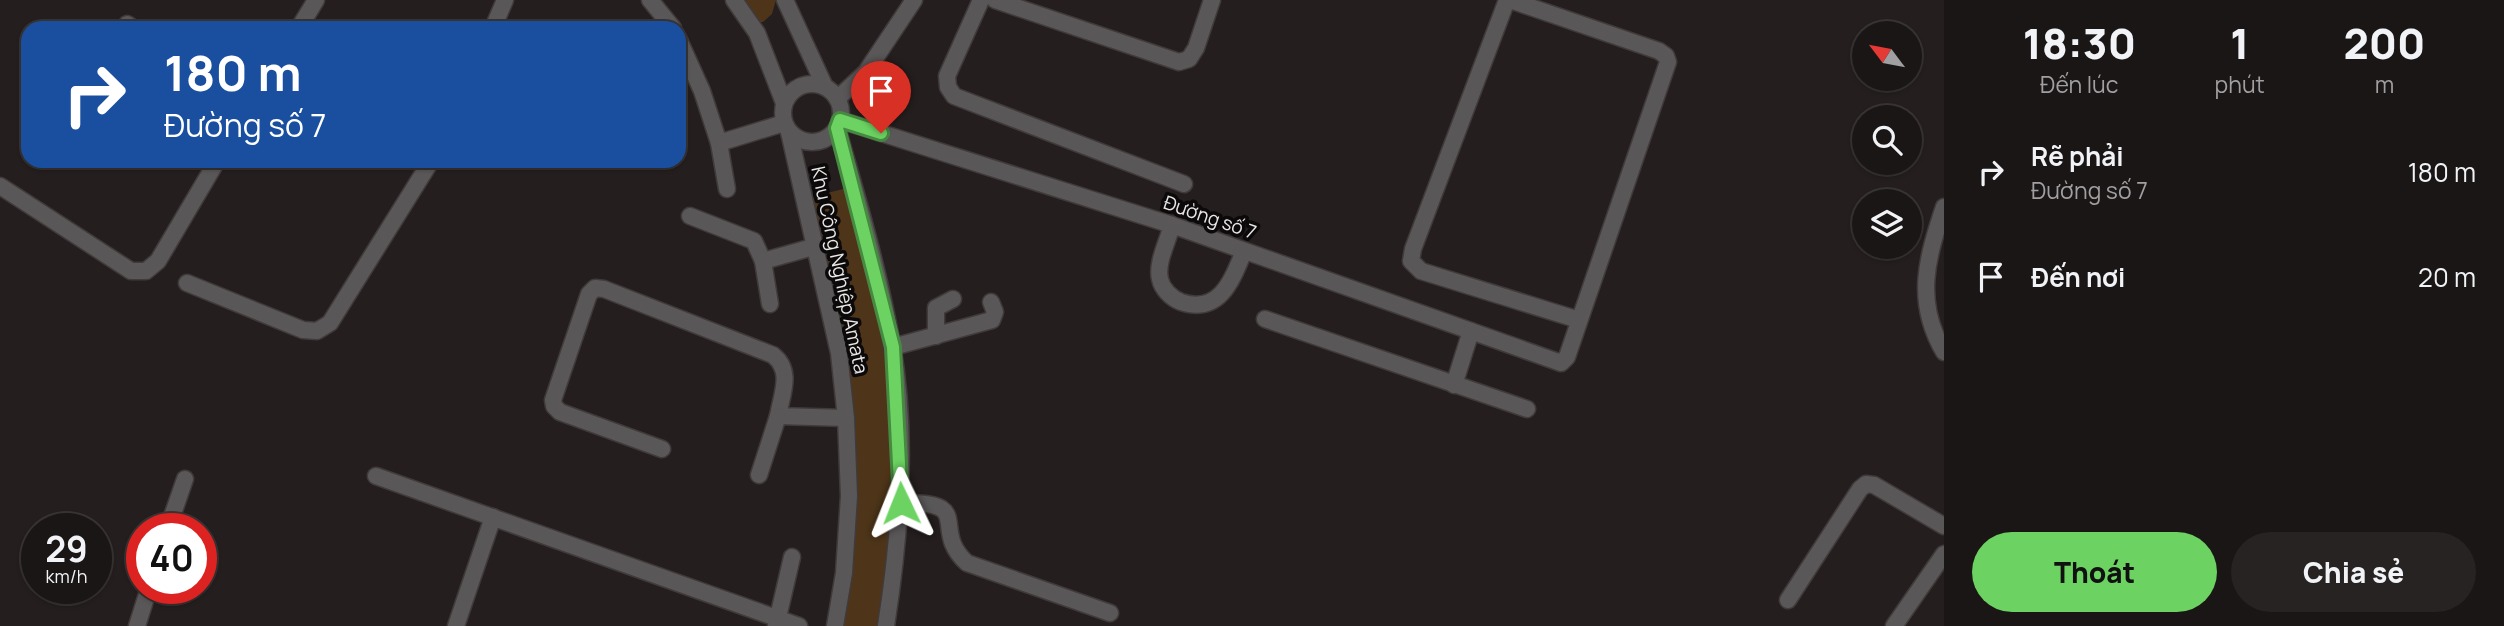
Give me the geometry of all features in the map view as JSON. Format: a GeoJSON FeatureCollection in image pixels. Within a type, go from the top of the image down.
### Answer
{"type":"FeatureCollection","features":[{"type":"Feature","properties":{"kind":"street"},"geometry":{"type":"LineString","coordinates":[[303,21],[316,0]]}},
{"type":"Feature","properties":{"kind":"street"},"geometry":{"type":"LineString","coordinates":[[496,21],[505,0]]}},
{"type":"Feature","properties":{"kind":"street"},"geometry":{"type":"LineString","coordinates":[[650,0],[667,21]]}},
{"type":"Feature","properties":{"kind":"street"},"geometry":{"type":"LineString","coordinates":[[734,0],[757,33],[784,103],[786,127],[798,140],[813,143],[823,140],[839,124],[832,92],[785,0]]}},
{"type":"Feature","properties":{"kind":"street"},"geometry":{"type":"LineString","coordinates":[[784,103],[789,94],[804,84],[832,92],[866,72],[914,0]]}},
{"type":"Feature","properties":{"kind":"street"},"geometry":{"type":"LineString","coordinates":[[981,0],[947,76],[948,87],[954,96],[1184,184]]}},
{"type":"Feature","properties":{"kind":"street"},"geometry":{"type":"LineString","coordinates":[[995,0],[1179,62],[1189,59],[1196,48],[1212,0]]}},
{"type":"Feature","properties":{"kind":"street"},"geometry":{"type":"LineString","coordinates":[[1509,0],[1659,51],[1666,56],[1668,62],[1578,320],[1422,271],[1411,261],[1413,249],[1509,0]]}},
{"type":"Feature","properties":{"kind":"street"},"geometry":{"type":"LineString","coordinates":[[686,56],[702,91],[719,143],[727,189]]}},
{"type":"Feature","properties":{"kind":"street","name":"Đường số 7"},"geometry":{"type":"LineString","coordinates":[[839,124],[1172,225],[1562,363],[1578,320]]}},
{"type":"Feature","properties":{"kind":"street","name":"Khu Công Nghiệp Amata"},"geometry":{"type":"LineString","coordinates":[[839,124],[893,347],[901,503],[886,626]]}},
{"type":"Feature","properties":{"kind":"street"},"geometry":{"type":"LineString","coordinates":[[719,143],[786,127]]}},
{"type":"Feature","properties":{"kind":"street","name":"Khu Công Nghiệp Amata"},"geometry":{"type":"LineString","coordinates":[[786,127],[839,353],[846,418],[849,496],[844,573],[835,626]]}},
{"type":"Feature","properties":{"kind":"street"},"geometry":{"type":"LineString","coordinates":[[0,186],[131,271],[146,271],[158,261],[213,168]]}},
{"type":"Feature","properties":{"kind":"street"},"geometry":{"type":"LineString","coordinates":[[187,283],[303,330],[317,331],[330,323],[427,168]]}},
{"type":"Feature","properties":{"kind":"street"},"geometry":{"type":"LineString","coordinates":[[1944,207],[1926,260],[1925,299],[1935,337],[1944,352]]}},
{"type":"Feature","properties":{"kind":"street"},"geometry":{"type":"LineString","coordinates":[[690,216],[754,241],[763,261],[770,304]]}},
{"type":"Feature","properties":{"kind":"street"},"geometry":{"type":"LineString","coordinates":[[1172,225],[1159,277],[1163,289],[1176,300],[1204,305],[1218,299],[1229,288],[1244,251]]}},
{"type":"Feature","properties":{"kind":"street"},"geometry":{"type":"LineString","coordinates":[[763,261],[813,247]]}},
{"type":"Feature","properties":{"kind":"street"},"geometry":{"type":"LineString","coordinates":[[662,449],[560,412],[554,407],[553,400],[589,294],[595,288],[604,289],[773,355],[782,363],[786,375],[778,416],[760,475]]}},
{"type":"Feature","properties":{"kind":"street"},"geometry":{"type":"LineString","coordinates":[[936,336],[936,308],[953,299]]}},
{"type":"Feature","properties":{"kind":"street"},"geometry":{"type":"LineString","coordinates":[[893,347],[992,320],[995,312],[991,302]]}},
{"type":"Feature","properties":{"kind":"street"},"geometry":{"type":"LineString","coordinates":[[1265,319],[1527,409]]}},
{"type":"Feature","properties":{"kind":"street"},"geometry":{"type":"LineString","coordinates":[[1454,385],[1471,331]]}},
{"type":"Feature","properties":{"kind":"street"},"geometry":{"type":"LineString","coordinates":[[778,416],[846,418]]}},
{"type":"Feature","properties":{"kind":"street"},"geometry":{"type":"LineString","coordinates":[[376,476],[778,623],[799,626]]}},
{"type":"Feature","properties":{"kind":"street"},"geometry":{"type":"LineString","coordinates":[[174,513],[185,479]]}},
{"type":"Feature","properties":{"kind":"street"},"geometry":{"type":"LineString","coordinates":[[1788,600],[1860,489],[1866,484],[1874,485],[1944,526]]}},
{"type":"Feature","properties":{"kind":"street"},"geometry":{"type":"LineString","coordinates":[[901,503],[932,502],[941,506],[947,515],[953,544],[967,562],[1110,613]]}},
{"type":"Feature","properties":{"kind":"street"},"geometry":{"type":"LineString","coordinates":[[456,626],[494,517]]}},
{"type":"Feature","properties":{"kind":"street"},"geometry":{"type":"LineString","coordinates":[[1894,626],[1944,554]]}},
{"type":"Feature","properties":{"kind":"street"},"geometry":{"type":"LineString","coordinates":[[778,623],[792,557]]}},
{"type":"Feature","properties":{"kind":"street"},"geometry":{"type":"LineString","coordinates":[[137,626],[144,604]]}},
{"type":"Feature","properties":{"kind":"shaded area"},"geometry":{"type":"Polygon","coordinates":[[[744,0],[776,0],[772,14],[759,22],[744,0]]]}},
{"type":"Feature","properties":{"kind":"shaded area"},"geometry":{"type":"Polygon","coordinates":[[[847,188],[881,329],[890,384],[892,488],[878,626],[843,626],[852,558],[856,490],[854,422],[844,334],[811,197],[847,188]]]}},
{"type":"Feature","properties":{"kind":"route"},"geometry":{"type":"LineString","coordinates":[[881,133],[840,120],[837,128],[881,291],[893,347],[897,382],[901,503]]}}]}
